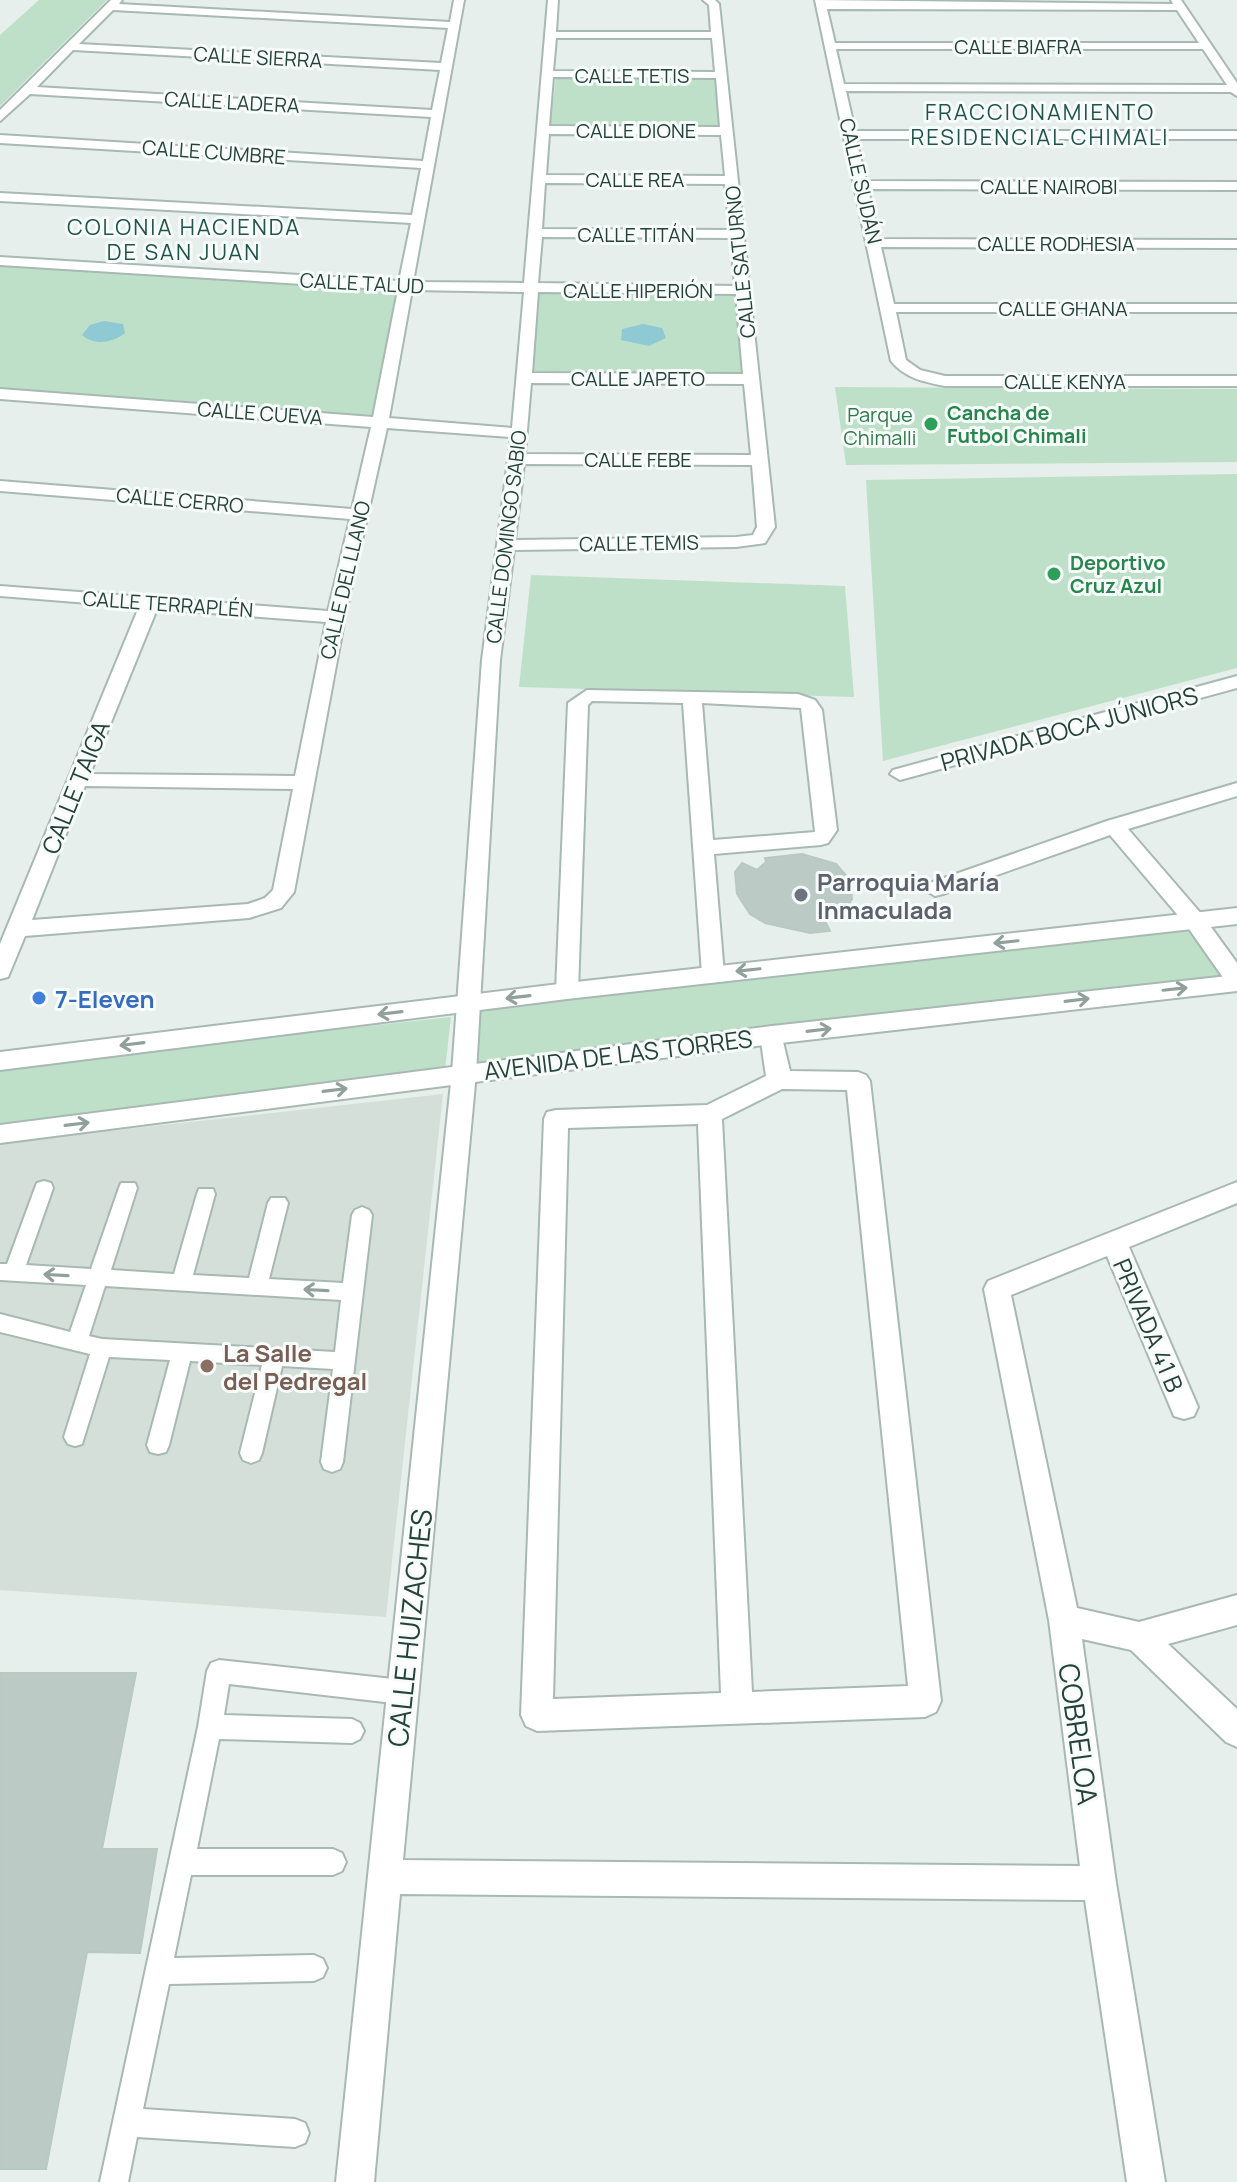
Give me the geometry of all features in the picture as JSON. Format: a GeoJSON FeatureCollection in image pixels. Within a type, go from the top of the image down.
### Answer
{"type":"FeatureCollection","features":[{"type":"Feature","properties":{"kind":"street","name":"CALLE DEL LLANO"},"geometry":{"type":"LineString","coordinates":[[17,929],[249,911],[273,903],[283,892],[336,617],[380,422],[459,0]]}},
{"type":"Feature","properties":{"kind":"street","name":"CALLE DOMINGO SABIO"},"geometry":{"type":"LineString","coordinates":[[464,1073],[491,660],[520,433],[553,0]]}},
{"type":"Feature","properties":{"kind":"street","name":"CALLE SATURNO"},"geometry":{"type":"LineString","coordinates":[[708,0],[714,4],[719,75],[728,131],[766,527]]}},
{"type":"Feature","properties":{"kind":"street"},"geometry":{"type":"LineString","coordinates":[[821,3],[1178,4],[1236,90]]}},
{"type":"Feature","properties":{"kind":"street","name":"CALLE SUDÁN"},"geometry":{"type":"LineString","coordinates":[[821,3],[899,361]]}},
{"type":"Feature","properties":{"kind":"street"},"geometry":{"type":"LineString","coordinates":[[0,117],[113,4],[454,25]]}},
{"type":"Feature","properties":{"kind":"street"},"geometry":{"type":"LineString","coordinates":[[550,35],[717,35]]}},
{"type":"Feature","properties":{"kind":"street","name":"CALLE BIAFRA"},"geometry":{"type":"LineString","coordinates":[[830,46],[1206,46]]}},
{"type":"Feature","properties":{"kind":"street","name":"CALLE SIERRA"},"geometry":{"type":"LineString","coordinates":[[70,47],[447,67]]}},
{"type":"Feature","properties":{"kind":"street","name":"CALLE TETIS"},"geometry":{"type":"LineString","coordinates":[[546,74],[719,75]]}},
{"type":"Feature","properties":{"kind":"street"},"geometry":{"type":"LineString","coordinates":[[840,87],[1236,90]]}},
{"type":"Feature","properties":{"kind":"street","name":"CALLE LADERA"},"geometry":{"type":"LineString","coordinates":[[27,90],[438,114]]}},
{"type":"Feature","properties":{"kind":"street","name":"CALLE DIONE"},"geometry":{"type":"LineString","coordinates":[[543,130],[728,131]]}},
{"type":"Feature","properties":{"kind":"street"},"geometry":{"type":"LineString","coordinates":[[850,135],[1237,135]]}},
{"type":"Feature","properties":{"kind":"street","name":"CALLE CUMBRE"},"geometry":{"type":"LineString","coordinates":[[0,139],[427,165]]}},
{"type":"Feature","properties":{"kind":"street","name":"CALLE REA"},"geometry":{"type":"LineString","coordinates":[[539,179],[731,180]]}},
{"type":"Feature","properties":{"kind":"street","name":"CALLE NAIROBI"},"geometry":{"type":"LineString","coordinates":[[861,185],[1237,186]]}},
{"type":"Feature","properties":{"kind":"street"},"geometry":{"type":"LineString","coordinates":[[0,197],[416,219]]}},
{"type":"Feature","properties":{"kind":"street","name":"CALLE TITÁN"},"geometry":{"type":"LineString","coordinates":[[536,233],[737,234]]}},
{"type":"Feature","properties":{"kind":"street","name":"CALLE RODHESIA"},"geometry":{"type":"LineString","coordinates":[[875,243],[1237,244]]}},
{"type":"Feature","properties":{"kind":"street","name":"CALLE TALUD"},"geometry":{"type":"LineString","coordinates":[[0,261],[404,286],[532,289]]}},
{"type":"Feature","properties":{"kind":"street","name":"CALLE HIPERIÓN"},"geometry":{"type":"LineString","coordinates":[[532,289],[743,290]]}},
{"type":"Feature","properties":{"kind":"street","name":"CALLE GHANA"},"geometry":{"type":"LineString","coordinates":[[889,308],[1237,308]]}},
{"type":"Feature","properties":{"kind":"street","name":"CALLE KENYA"},"geometry":{"type":"LineString","coordinates":[[899,361],[915,374],[945,381],[1237,381]]}},
{"type":"Feature","properties":{"kind":"street","name":"CALLE JAPETO"},"geometry":{"type":"LineString","coordinates":[[524,378],[752,379]]}},
{"type":"Feature","properties":{"kind":"street","name":"CALLE CUEVA"},"geometry":{"type":"LineString","coordinates":[[0,394],[520,433]]}},
{"type":"Feature","properties":{"kind":"street","name":"CALLE FEBE"},"geometry":{"type":"LineString","coordinates":[[517,459],[760,460]]}},
{"type":"Feature","properties":{"kind":"street","name":"CALLE CERRO"},"geometry":{"type":"LineString","coordinates":[[0,486],[359,515]]}},
{"type":"Feature","properties":{"kind":"street","name":"CALLE TEMIS"},"geometry":{"type":"LineString","coordinates":[[505,545],[736,542],[759,539],[766,527]]}},
{"type":"Feature","properties":{"kind":"street","name":"CALLE TERRAPLÉN"},"geometry":{"type":"LineString","coordinates":[[0,591],[336,617]]}},
{"type":"Feature","properties":{"kind":"street","name":"CALLE TAIGA"},"geometry":{"type":"LineString","coordinates":[[0,971],[150,603]]}},
{"type":"Feature","properties":{"kind":"street","name":"PRIVADA BOCA JÚNIORS"},"geometry":{"type":"LineString","coordinates":[[900,774],[1237,682]]}},
{"type":"Feature","properties":{"kind":"street"},"geometry":{"type":"LineString","coordinates":[[567,991],[578,703],[587,696],[603,695],[798,700],[808,704],[812,710],[827,830],[821,838],[809,842],[702,848]]}},
{"type":"Feature","properties":{"kind":"street"},"geometry":{"type":"LineString","coordinates":[[692,697],[713,974]]}},
{"type":"Feature","properties":{"kind":"street"},"geometry":{"type":"LineString","coordinates":[[78,780],[302,783]]}},
{"type":"Feature","properties":{"kind":"street"},"geometry":{"type":"LineString","coordinates":[[935,889],[1114,826],[1237,789]]}},
{"type":"Feature","properties":{"kind":"street"},"geometry":{"type":"LineString","coordinates":[[1114,826],[1195,921],[1237,981]]}},
{"type":"Feature","properties":{"kind":"street"},"geometry":{"type":"LineString","coordinates":[[0,1061],[567,991],[1237,916]]}},
{"type":"Feature","properties":{"kind":"street","name":"AVENIDA DE LAS TORRES"},"geometry":{"type":"LineString","coordinates":[[0,1134],[464,1073],[1237,981]]}},
{"type":"Feature","properties":{"kind":"street"},"geometry":{"type":"LineString","coordinates":[[772,1035],[779,1080]]}},
{"type":"Feature","properties":{"kind":"street","name":"CALLE HUIZACHES"},"geometry":{"type":"LineString","coordinates":[[355,2182],[464,1073]]}},
{"type":"Feature","properties":{"kind":"street"},"geometry":{"type":"LineString","coordinates":[[779,1080],[858,1081],[925,1701],[537,1715],[556,1119],[710,1114],[779,1080]]}},
{"type":"Feature","properties":{"kind":"street"},"geometry":{"type":"LineString","coordinates":[[710,1114],[737,1708]]}},
{"type":"Feature","properties":{"kind":"street"},"geometry":{"type":"LineString","coordinates":[[1115,1243],[1237,1192]]}},
{"type":"Feature","properties":{"kind":"street","name":"COBRELOA"},"geometry":{"type":"LineString","coordinates":[[1115,1243],[997,1289],[1064,1620],[1099,1883],[1146,2182]]}},
{"type":"Feature","properties":{"kind":"street","name":"PRIVADA 41 B"},"geometry":{"type":"LineString","coordinates":[[1115,1243],[1184,1407]]}},
{"type":"Feature","properties":{"kind":"street"},"geometry":{"type":"LineString","coordinates":[[1064,1620],[1139,1637],[1237,1610]]}},
{"type":"Feature","properties":{"kind":"street"},"geometry":{"type":"LineString","coordinates":[[1139,1637],[1237,1731]]}},
{"type":"Feature","properties":{"kind":"street"},"geometry":{"type":"LineString","coordinates":[[384,1877],[1099,1883]]}},
{"type":"Feature","properties":{"kind":"lane"},"geometry":{"type":"LineString","coordinates":[[44,1188],[7,1272],[352,1292]]}},
{"type":"Feature","properties":{"kind":"lane"},"geometry":{"type":"LineString","coordinates":[[77,1342],[128,1188]]}},
{"type":"Feature","properties":{"kind":"lane"},"geometry":{"type":"LineString","coordinates":[[181,1282],[206,1194]]}},
{"type":"Feature","properties":{"kind":"lane"},"geometry":{"type":"LineString","coordinates":[[257,1287],[278,1203]]}},
{"type":"Feature","properties":{"kind":"lane"},"geometry":{"type":"LineString","coordinates":[[332,1462],[362,1215]]}},
{"type":"Feature","properties":{"kind":"lane"},"geometry":{"type":"LineString","coordinates":[[0,1323],[102,1348],[344,1361]]}},
{"type":"Feature","properties":{"kind":"lane"},"geometry":{"type":"LineString","coordinates":[[75,1437],[102,1348]]}},
{"type":"Feature","properties":{"kind":"lane"},"geometry":{"type":"LineString","coordinates":[[158,1445],[182,1352]]}},
{"type":"Feature","properties":{"kind":"lane"},"geometry":{"type":"LineString","coordinates":[[251,1453],[274,1358]]}},
{"type":"Feature","properties":{"kind":"lane"},"geometry":{"type":"LineString","coordinates":[[114,2182],[210,1727],[219,1671],[402,1692]]}},
{"type":"Feature","properties":{"kind":"lane"},"geometry":{"type":"LineString","coordinates":[[210,1727],[352,1731]]}},
{"type":"Feature","properties":{"kind":"lane"},"geometry":{"type":"LineString","coordinates":[[182,1862],[333,1862]]}},
{"type":"Feature","properties":{"kind":"lane"},"geometry":{"type":"LineString","coordinates":[[159,1971],[314,1968]]}},
{"type":"Feature","properties":{"kind":"lane"},"geometry":{"type":"LineString","coordinates":[[126,2122],[295,2133]]}},
{"type":"Feature","properties":{"kind":"shaded area","name":"La Salle del Pedregal"},"geometry":{"type":"Polygon","coordinates":[[[443,1094],[386,1617],[0,1590],[0,1143],[443,1094]]]}},
{"type":"Feature","properties":{"kind":"green space"},"geometry":{"type":"Polygon","coordinates":[[[39,0],[107,0],[0,106],[0,35],[39,0]]]}},
{"type":"Feature","properties":{"kind":"green space"},"geometry":{"type":"Polygon","coordinates":[[[556,76],[722,77],[726,130],[550,128],[556,76]]]}},
{"type":"Feature","properties":{"kind":"green space"},"geometry":{"type":"Polygon","coordinates":[[[0,263],[397,289],[377,416],[0,390],[0,263]]]}},
{"type":"Feature","properties":{"kind":"green space"},"geometry":{"type":"Polygon","coordinates":[[[535,290],[742,291],[751,378],[529,376],[535,290]]]}},
{"type":"Feature","properties":{"kind":"green space","name":"Parque Chimalli"},"geometry":{"type":"Polygon","coordinates":[[[835,387],[1237,389],[1237,462],[846,465],[835,387]]]}},
{"type":"Feature","properties":{"kind":"green space","name":"Deportivo Cruz Azul"},"geometry":{"type":"Polygon","coordinates":[[[1237,474],[1237,668],[883,761],[866,480],[1237,474]]]}},
{"type":"Feature","properties":{"kind":"green space"},"geometry":{"type":"Polygon","coordinates":[[[531,575],[845,586],[854,697],[519,687],[531,575]]]}},
{"type":"Feature","properties":{"kind":"green space"},"geometry":{"type":"Polygon","coordinates":[[[1183,919],[1234,993],[774,1043],[474,1070],[478,1005],[1183,919]]]}},
{"type":"Feature","properties":{"kind":"green space"},"geometry":{"type":"Polygon","coordinates":[[[451,1017],[445,1070],[0,1127],[0,1066],[451,1017]]]}},
{"type":"Feature","properties":{"kind":"water"},"geometry":{"type":"Polygon","coordinates":[[[104,321],[123,324],[125,333],[104,342],[92,341],[82,335],[90,325],[104,321]]]}},
{"type":"Feature","properties":{"kind":"water"},"geometry":{"type":"Polygon","coordinates":[[[643,324],[662,328],[666,338],[649,346],[621,340],[622,329],[643,324]]]}},
{"type":"Feature","properties":{"kind":"building"},"geometry":{"type":"Polygon","coordinates":[[[802,854],[836,864],[850,880],[852,899],[845,910],[823,917],[830,931],[810,933],[765,923],[750,914],[737,894],[735,872],[742,863],[757,870],[766,862],[765,858],[802,854]]]}},
{"type":"Feature","properties":{"kind":"building"},"geometry":{"type":"Polygon","coordinates":[[[0,1673],[136,1673],[102,1849],[157,1849],[140,1953],[87,1952],[46,2169],[0,2169],[0,1673]]]}},
{"type":"Feature","properties":{"kind":"place","name":"Cancha de Futbol Chimali"},"geometry":{"type":"Point","coordinates":[931,424]}},
{"type":"Feature","properties":{"kind":"place","name":"Deportivo Cruz Azul"},"geometry":{"type":"Point","coordinates":[1054,574]}},
{"type":"Feature","properties":{"kind":"place","name":"Parroquia María Inmaculada"},"geometry":{"type":"Point","coordinates":[801,895]}},
{"type":"Feature","properties":{"kind":"place","name":"7-Eleven"},"geometry":{"type":"Point","coordinates":[39,998]}},
{"type":"Feature","properties":{"kind":"place","name":"La Salle del Pedregal"},"geometry":{"type":"Point","coordinates":[207,1366]}},
{"type":"Feature","properties":{"kind":"district","name":"FRACCIONAMIENTO RESIDENCIAL CHIMALI"},"geometry":{"type":"Point","coordinates":[1040,124]}},
{"type":"Feature","properties":{"kind":"district","name":"COLONIA HACIENDA DE SAN JUAN"},"geometry":{"type":"Point","coordinates":[184,240]}}]}
